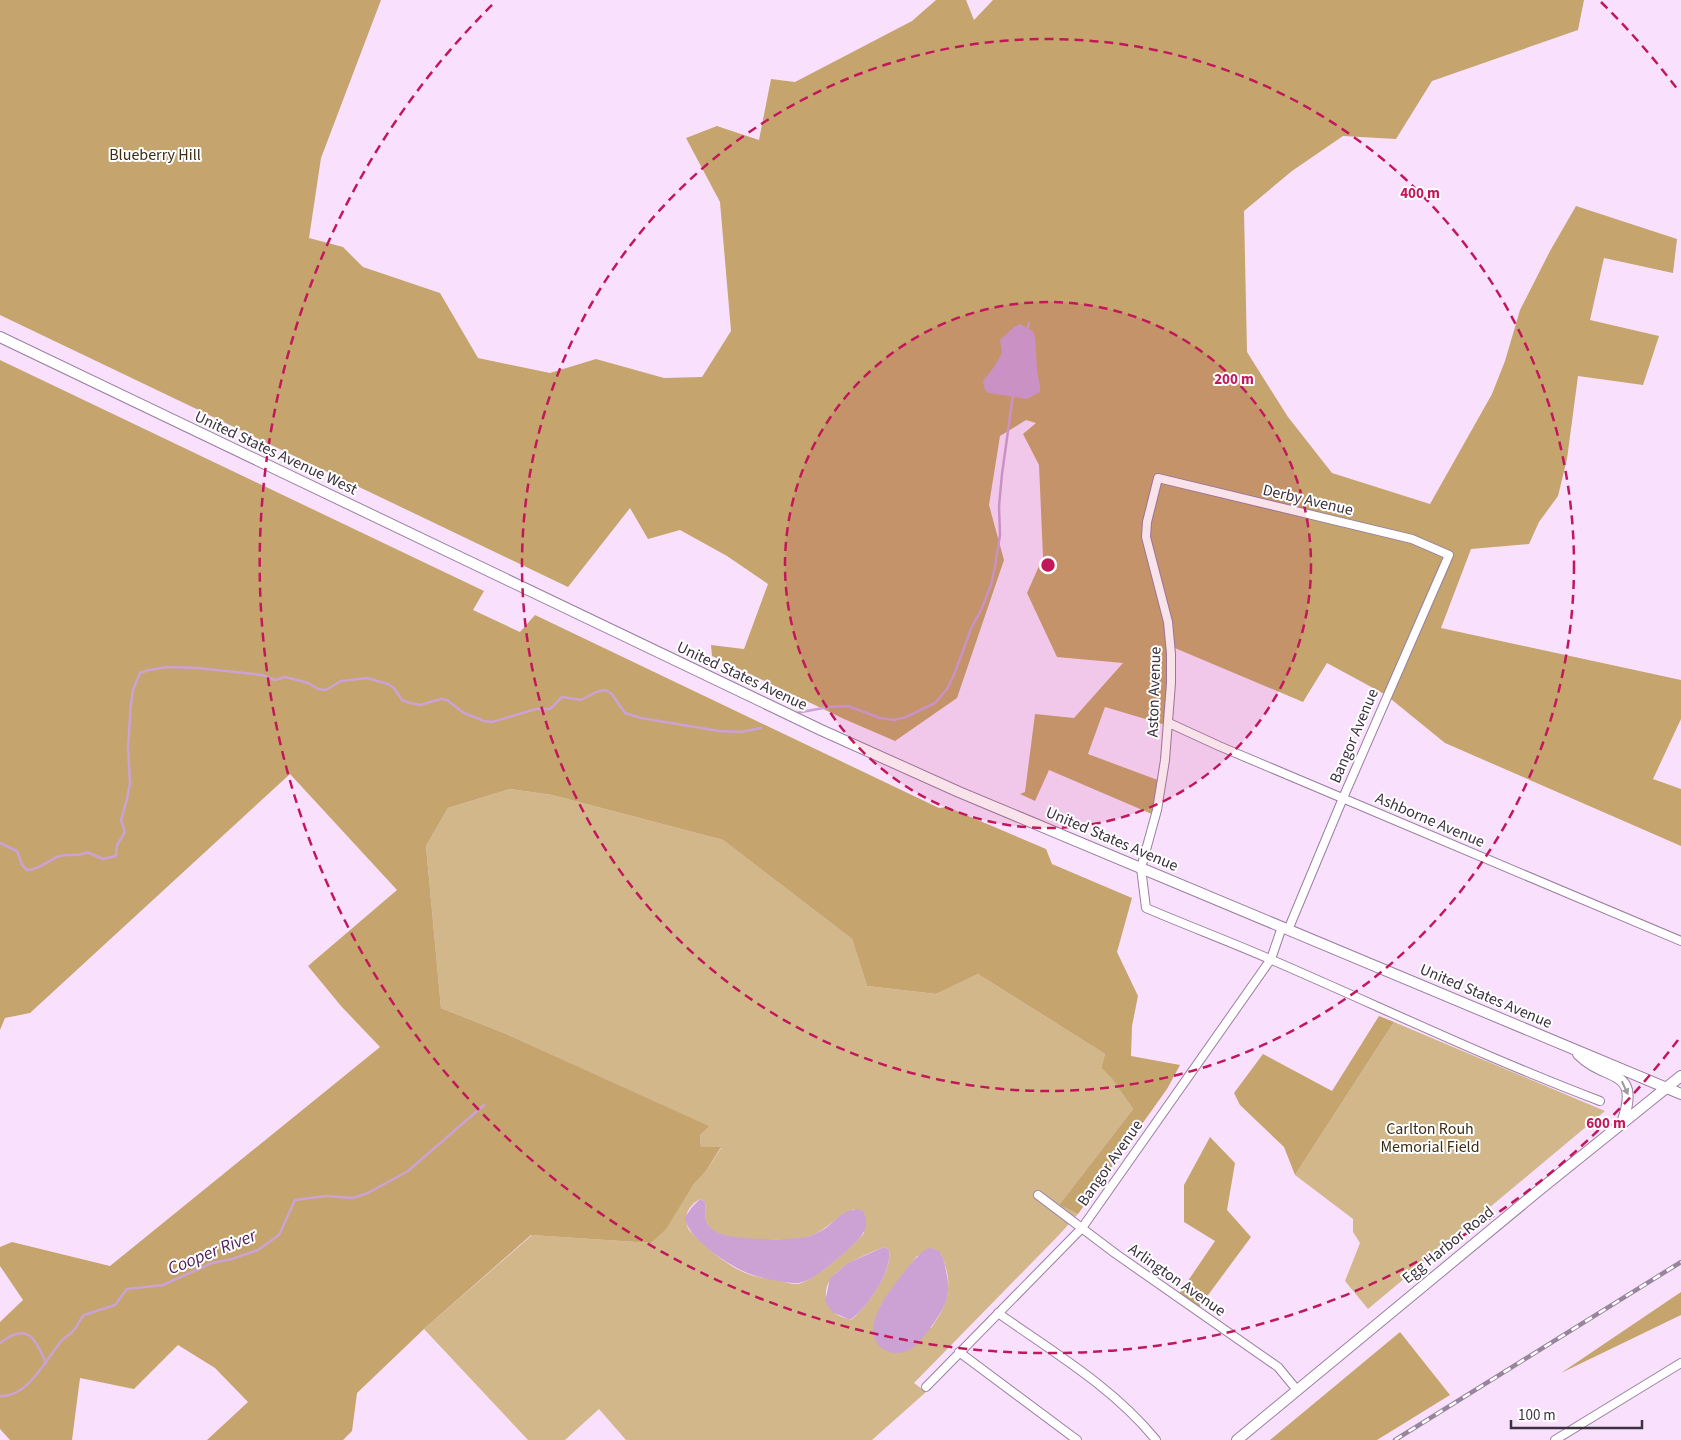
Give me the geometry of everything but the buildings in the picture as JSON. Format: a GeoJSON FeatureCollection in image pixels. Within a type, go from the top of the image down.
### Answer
{"type":"FeatureCollection","features":[{"type":"Feature","properties":{"kind":"street","name":"United States Avenue West"},"geometry":{"type":"LineString","coordinates":[[0,337],[540,595]]}},
{"type":"Feature","properties":{"kind":"street","name":"Derby Avenue"},"geometry":{"type":"LineString","coordinates":[[1158,478],[1412,539],[1449,555]]}},
{"type":"Feature","properties":{"kind":"street","name":"Aston Avenue"},"geometry":{"type":"LineString","coordinates":[[1158,478],[1147,522],[1146,537],[1168,622],[1171,683],[1169,723],[1157,810],[1141,868],[1146,908],[1271,959]]}},
{"type":"Feature","properties":{"kind":"street","name":"Bangor Avenue"},"geometry":{"type":"LineString","coordinates":[[926,1387],[1082,1228],[1271,959],[1449,555]]}},
{"type":"Feature","properties":{"kind":"street","name":"United States Avenue"},"geometry":{"type":"LineString","coordinates":[[540,595],[821,730],[959,792],[1681,1094]]}},
{"type":"Feature","properties":{"kind":"street","name":"Ashborne Avenue"},"geometry":{"type":"LineString","coordinates":[[1169,723],[1681,941]]}},
{"type":"Feature","properties":{"kind":"street"},"geometry":{"type":"LineString","coordinates":[[1271,959],[1570,1090],[1600,1100]]}},
{"type":"Feature","properties":{"kind":"street"},"geometry":{"type":"LineString","coordinates":[[1574,1049],[1586,1062],[1617,1076],[1626,1085],[1629,1100],[1622,1124]]}},
{"type":"Feature","properties":{"kind":"street","name":"Egg Harbor Road"},"geometry":{"type":"LineString","coordinates":[[1237,1440],[1514,1210],[1681,1076]]}},
{"type":"Feature","properties":{"kind":"street","name":"Arlington Avenue"},"geometry":{"type":"LineString","coordinates":[[1038,1195],[1116,1254],[1278,1367],[1297,1390]]}},
{"type":"Feature","properties":{"kind":"street"},"geometry":{"type":"LineString","coordinates":[[998,1313],[1102,1386],[1145,1426],[1156,1440]]}},
{"type":"Feature","properties":{"kind":"street"},"geometry":{"type":"LineString","coordinates":[[960,1352],[1077,1440]]}},
{"type":"Feature","properties":{"kind":"street"},"geometry":{"type":"LineString","coordinates":[[1555,1440],[1681,1363]]}},
{"type":"Feature","properties":{"kind":"green space","name":"Blueberry Hill"},"geometry":{"type":"Polygon","coordinates":[[[0,0],[381,0],[321,158],[309,238],[343,247],[363,267],[440,293],[478,358],[550,373],[596,359],[664,378],[702,377],[731,331],[720,202],[686,138],[717,126],[759,140],[771,79],[795,82],[912,21],[936,0],[966,0],[974,20],[993,0],[1584,0],[1578,30],[1432,81],[1396,139],[1343,136],[1292,171],[1244,211],[1247,352],[1288,417],[1332,473],[1430,504],[1492,394],[1505,361],[1520,310],[1550,251],[1576,206],[1677,239],[1673,273],[1604,258],[1590,320],[1659,336],[1643,385],[1578,376],[1567,459],[1558,496],[1539,522],[1529,544],[1471,549],[1441,628],[1681,680],[1681,719],[1653,779],[1681,789],[1681,846],[1445,743],[1386,695],[1327,663],[1303,702],[1170,646],[1169,726],[1105,707],[1088,754],[1163,782],[1154,815],[1049,770],[1035,801],[1020,794],[1025,792],[1035,714],[1074,718],[1123,663],[1057,657],[1027,593],[1043,557],[1039,465],[1023,434],[1036,423],[1026,420],[1000,436],[989,505],[1004,560],[957,698],[895,741],[844,719],[712,656],[711,645],[744,649],[768,584],[727,556],[680,530],[648,539],[630,508],[568,587],[0,315],[0,0]]]}},
{"type":"Feature","properties":{"kind":"green space"},"geometry":{"type":"Polygon","coordinates":[[[0,360],[484,591],[473,610],[520,632],[535,615],[939,808],[947,807],[1046,849],[1052,864],[1132,898],[1117,952],[1138,996],[1132,1026],[1131,1056],[1180,1065],[1167,1089],[1078,1214],[1059,1205],[1133,1109],[1112,1079],[1101,1068],[1105,1054],[978,974],[936,994],[867,986],[852,939],[723,840],[552,795],[510,789],[448,808],[426,846],[441,1008],[504,1033],[709,1126],[700,1135],[701,1147],[721,1147],[706,1171],[693,1185],[666,1229],[651,1243],[531,1235],[424,1329],[357,1393],[352,1431],[343,1440],[207,1440],[248,1402],[215,1368],[178,1345],[134,1389],[80,1378],[72,1440],[10,1440],[0,1429],[0,1322],[23,1300],[0,1266],[0,1247],[12,1242],[110,1266],[380,1047],[341,1006],[308,966],[397,890],[290,774],[30,1013],[5,1018],[0,1030],[0,360]]]}},
{"type":"Feature","properties":{"kind":"green space"},"geometry":{"type":"Polygon","coordinates":[[[510,789],[552,795],[723,840],[852,939],[867,986],[936,994],[978,974],[1105,1054],[1101,1068],[1112,1079],[1133,1109],[1059,1205],[1078,1214],[914,1383],[926,1392],[872,1440],[626,1440],[599,1409],[565,1440],[528,1440],[424,1329],[532,1235],[651,1243],[693,1185],[706,1171],[721,1148],[701,1147],[700,1135],[708,1126],[504,1033],[441,1008],[426,846],[448,808],[510,789]],[[700,1199],[687,1212],[686,1221],[689,1230],[726,1262],[742,1272],[761,1278],[794,1284],[804,1282],[823,1271],[864,1233],[854,1209],[842,1215],[814,1235],[807,1237],[765,1240],[723,1236],[713,1231],[708,1225],[705,1202],[700,1199]],[[884,1247],[854,1260],[835,1274],[829,1282],[826,1291],[830,1309],[836,1314],[851,1320],[864,1307],[878,1288],[887,1268],[889,1250],[884,1247]],[[941,1254],[917,1256],[881,1305],[874,1327],[931,1328],[937,1319],[946,1302],[948,1293],[945,1265],[941,1254]]]}},
{"type":"Feature","properties":{"kind":"green space"},"geometry":{"type":"Polygon","coordinates":[[[1379,1016],[1394,1022],[1295,1175],[1284,1147],[1240,1105],[1234,1093],[1263,1054],[1332,1091],[1379,1016]]]}},
{"type":"Feature","properties":{"kind":"green space","name":"Carlton Rouh Memorial Field"},"geometry":{"type":"Polygon","coordinates":[[[1394,1022],[1605,1111],[1368,1309],[1345,1281],[1360,1243],[1353,1232],[1353,1219],[1295,1175],[1394,1022]]]}},
{"type":"Feature","properties":{"kind":"green space"},"geometry":{"type":"Polygon","coordinates":[[[1210,1137],[1235,1163],[1227,1210],[1251,1237],[1197,1310],[1177,1297],[1215,1241],[1184,1222],[1184,1185],[1210,1137]]]}},
{"type":"Feature","properties":{"kind":"green space"},"geometry":{"type":"Polygon","coordinates":[[[1681,1292],[1681,1315],[1561,1373],[1681,1292]]]}},
{"type":"Feature","properties":{"kind":"green space"},"geometry":{"type":"Polygon","coordinates":[[[1400,1332],[1450,1395],[1377,1440],[1270,1440],[1400,1332]]]}},
{"type":"Feature","properties":{"kind":"shaded area"},"geometry":{"type":"Polygon","coordinates":[[[1020,324],[1034,332],[1040,392],[1027,399],[989,393],[985,390],[983,381],[1002,353],[1000,340],[1020,324]]]}},
{"type":"Feature","properties":{"kind":"shaded area"},"geometry":{"type":"Polygon","coordinates":[[[700,1199],[705,1202],[706,1218],[710,1227],[720,1234],[731,1236],[760,1239],[802,1238],[825,1228],[844,1213],[853,1209],[863,1211],[866,1225],[860,1238],[854,1244],[815,1276],[799,1283],[781,1281],[742,1271],[711,1251],[693,1234],[687,1225],[685,1217],[700,1199]]]}},
{"type":"Feature","properties":{"kind":"shaded area"},"geometry":{"type":"Polygon","coordinates":[[[884,1247],[889,1250],[887,1268],[883,1278],[864,1307],[850,1320],[832,1312],[825,1302],[830,1278],[848,1263],[884,1247]]]}},
{"type":"Feature","properties":{"kind":"shaded area"},"geometry":{"type":"Polygon","coordinates":[[[929,1248],[938,1250],[945,1265],[948,1280],[946,1301],[931,1327],[914,1346],[901,1353],[885,1350],[880,1347],[874,1337],[874,1323],[878,1310],[905,1271],[918,1256],[929,1248]]]}},
{"type":"Feature","properties":{"kind":"waterway"},"geometry":{"type":"LineString","coordinates":[[1027,331],[1029,323]]}},
{"type":"Feature","properties":{"kind":"waterway"},"geometry":{"type":"LineString","coordinates":[[796,713],[829,707],[848,706],[880,718],[894,720],[906,717],[935,703],[947,689],[991,585],[1000,535],[999,506],[1013,395]]}},
{"type":"Feature","properties":{"kind":"waterway"},"geometry":{"type":"LineString","coordinates":[[0,843],[17,851],[22,865],[27,870],[32,870],[56,857],[64,855],[80,855],[87,852],[103,859],[116,856],[117,845],[125,832],[121,820],[130,783],[128,747],[133,690],[140,673],[168,667],[198,668],[262,675],[275,680],[285,677],[326,690],[341,681],[367,678],[388,684],[394,688],[402,700],[410,703],[420,705],[441,699],[447,700],[464,713],[492,722],[536,709],[550,709],[562,697],[581,700],[596,692],[605,690],[611,693],[625,713],[641,718],[719,731],[741,732],[761,728]]}},
{"type":"Feature","properties":{"kind":"waterway","name":"Cooper River"},"geometry":{"type":"LineString","coordinates":[[0,1396],[10,1395],[29,1383],[64,1338],[75,1329],[84,1315],[115,1305],[127,1289],[163,1285],[212,1263],[232,1259],[258,1250],[279,1235],[295,1200],[326,1196],[353,1198],[368,1193],[408,1171],[484,1105]]}},
{"type":"Feature","properties":{"kind":"waterway"},"geometry":{"type":"LineString","coordinates":[[0,1343],[17,1333],[24,1333],[34,1340],[46,1363]]}},
{"type":"Feature","properties":{"kind":"railway"},"geometry":{"type":"LineString","coordinates":[[1395,1440],[1681,1262]]}}]}
